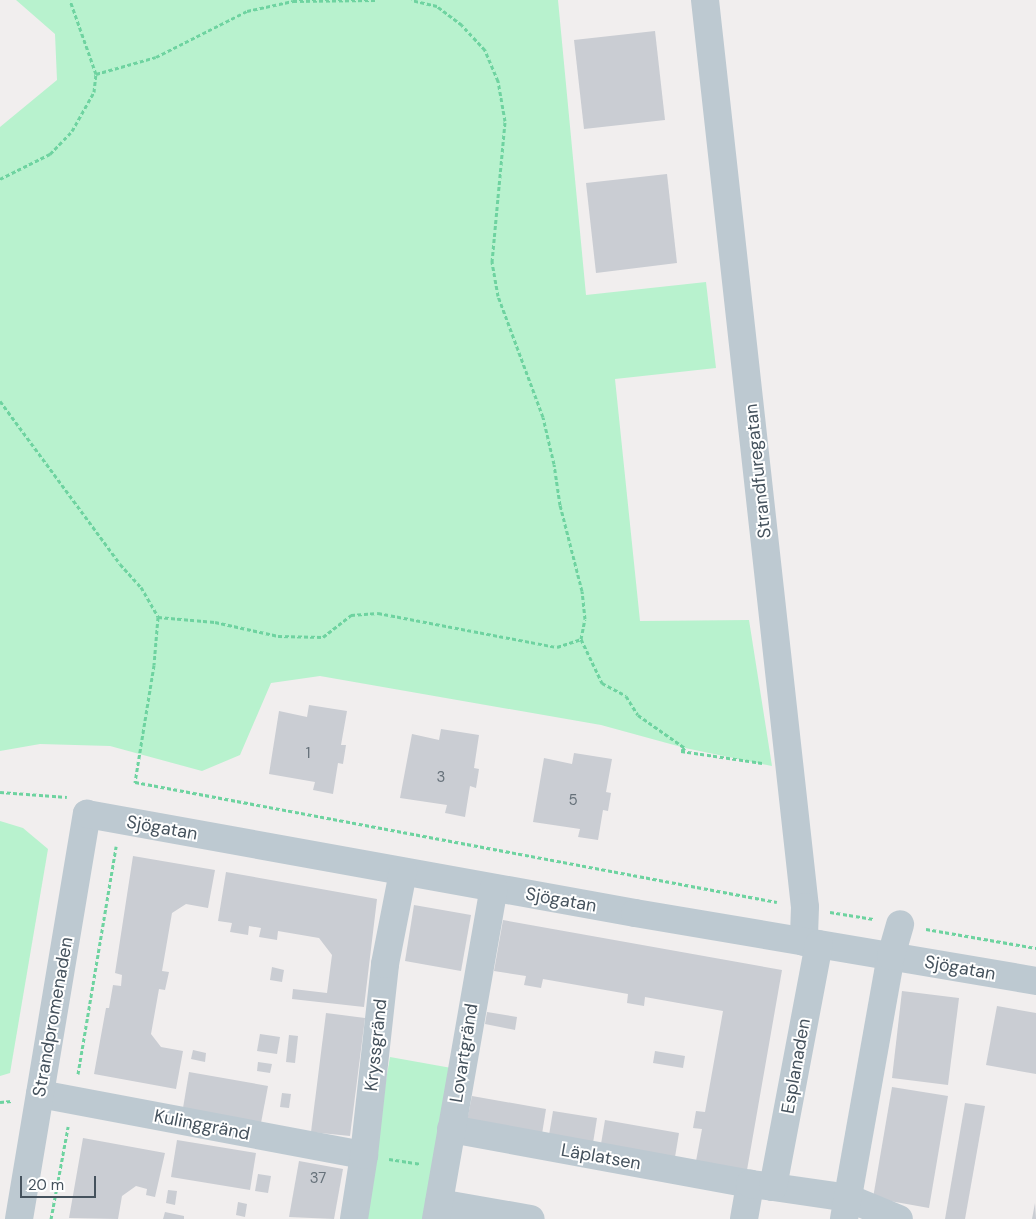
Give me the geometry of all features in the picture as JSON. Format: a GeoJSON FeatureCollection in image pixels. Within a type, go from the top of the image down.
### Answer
{"type":"FeatureCollection","features":[{"type":"Feature","properties":{"kind":"street","name":"Strandfuregatan"},"geometry":{"type":"LineString","coordinates":[[705,0],[805,907],[811,943]]}},
{"type":"Feature","properties":{"kind":"street","name":"Sjögatan"},"geometry":{"type":"LineString","coordinates":[[80,806],[403,872],[1036,981]]}},
{"type":"Feature","properties":{"kind":"street","name":"Strandpromenaden"},"geometry":{"type":"LineString","coordinates":[[19,1219],[40,1094],[80,806]]}},
{"type":"Feature","properties":{"kind":"street","name":"Kryssgränd"},"geometry":{"type":"LineString","coordinates":[[354,1219],[364,1155],[385,964],[403,872]]}},
{"type":"Feature","properties":{"kind":"street","name":"Lovartgränd"},"geometry":{"type":"LineString","coordinates":[[437,1211],[494,888]]}},
{"type":"Feature","properties":{"kind":"street"},"geometry":{"type":"LineString","coordinates":[[846,1209],[891,956],[900,924]]}},
{"type":"Feature","properties":{"kind":"street","name":"Esplanaden"},"geometry":{"type":"LineString","coordinates":[[744,1219],[762,1186],[811,943]]}},
{"type":"Feature","properties":{"kind":"street","name":"Kulinggränd"},"geometry":{"type":"LineString","coordinates":[[40,1094],[364,1155]]}},
{"type":"Feature","properties":{"kind":"street","name":"Läplatsen"},"geometry":{"type":"LineString","coordinates":[[451,1129],[762,1186]]}},
{"type":"Feature","properties":{"kind":"street"},"geometry":{"type":"LineString","coordinates":[[762,1186],[846,1209],[898,1219]]}},
{"type":"Feature","properties":{"kind":"street"},"geometry":{"type":"LineString","coordinates":[[437,1211],[530,1219]]}},
{"type":"Feature","properties":{"kind":"path"},"geometry":{"type":"LineString","coordinates":[[0,179],[50,154],[72,131],[94,92],[96,74],[70,0]]}},
{"type":"Feature","properties":{"kind":"path"},"geometry":{"type":"LineString","coordinates":[[96,74],[156,56],[247,11],[293,1],[376,0]]}},
{"type":"Feature","properties":{"kind":"path"},"geometry":{"type":"LineString","coordinates":[[412,0],[437,6],[462,25],[485,50],[498,81],[504,121],[492,262],[498,296],[543,417],[560,505],[575,553],[585,619],[581,639],[602,683],[626,696],[638,715],[685,748],[682,752],[790,768]]}},
{"type":"Feature","properties":{"kind":"path"},"geometry":{"type":"LineString","coordinates":[[0,401],[120,564],[142,587],[158,617],[154,665],[134,782],[1036,948]]}},
{"type":"Feature","properties":{"kind":"path"},"geometry":{"type":"LineString","coordinates":[[158,617],[215,622],[278,636],[322,637],[351,615],[378,612],[558,647],[581,639]]}},
{"type":"Feature","properties":{"kind":"path"},"geometry":{"type":"LineString","coordinates":[[0,792],[80,806]]}},
{"type":"Feature","properties":{"kind":"path"},"geometry":{"type":"LineString","coordinates":[[51,1219],[117,840]]}},
{"type":"Feature","properties":{"kind":"path"},"geometry":{"type":"LineString","coordinates":[[364,1155],[445,1169]]}},
{"type":"Feature","properties":{"kind":"green space"},"geometry":{"type":"Polygon","coordinates":[[[16,0],[558,0],[586,295],[706,282],[716,368],[615,379],[640,621],[749,620],[772,766],[685,748],[601,725],[320,676],[271,683],[240,755],[202,771],[110,746],[40,744],[0,751],[0,127],[57,80],[55,34],[16,0]]]}},
{"type":"Feature","properties":{"kind":"green space"},"geometry":{"type":"Polygon","coordinates":[[[0,821],[23,828],[48,849],[10,1073],[0,1076],[0,821]]]}},
{"type":"Feature","properties":{"kind":"green space"},"geometry":{"type":"Polygon","coordinates":[[[390,1057],[457,1069],[431,1219],[362,1219],[390,1057]]]}},
{"type":"Feature","properties":{"kind":"building"},"geometry":{"type":"Polygon","coordinates":[[[655,31],[665,120],[584,129],[574,40],[655,31]]]}},
{"type":"Feature","properties":{"kind":"building"},"geometry":{"type":"Polygon","coordinates":[[[667,174],[677,263],[596,273],[586,183],[667,174]]]}},
{"type":"Feature","properties":{"kind":"building"},"geometry":{"type":"Polygon","coordinates":[[[309,705],[347,711],[341,745],[346,745],[343,764],[338,763],[333,794],[313,790],[315,782],[269,774],[279,711],[307,717],[309,705]]]}},
{"type":"Feature","properties":{"kind":"building"},"geometry":{"type":"Polygon","coordinates":[[[441,729],[479,735],[474,768],[479,769],[476,788],[470,786],[465,817],[445,813],[447,805],[400,798],[412,734],[439,740],[441,729]]]}},
{"type":"Feature","properties":{"kind":"building"},"geometry":{"type":"Polygon","coordinates":[[[574,753],[612,759],[606,792],[611,793],[608,811],[603,810],[598,840],[578,837],[580,829],[533,822],[544,758],[572,764],[574,753]]]}},
{"type":"Feature","properties":{"kind":"building"},"geometry":{"type":"Polygon","coordinates":[[[133,856],[215,870],[208,908],[186,904],[172,913],[162,971],[169,972],[165,990],[159,989],[151,1034],[161,1047],[183,1051],[176,1089],[94,1074],[106,1008],[109,1008],[113,985],[121,986],[122,975],[115,973],[133,856]]]}},
{"type":"Feature","properties":{"kind":"building"},"geometry":{"type":"Polygon","coordinates":[[[226,872],[377,899],[364,1007],[292,999],[293,989],[327,993],[332,955],[319,938],[278,931],[277,940],[259,937],[261,928],[249,926],[248,935],[230,932],[232,923],[218,921],[226,872]]]}},
{"type":"Feature","properties":{"kind":"building"},"geometry":{"type":"Polygon","coordinates":[[[414,905],[471,915],[461,971],[405,961],[414,905]]]}},
{"type":"Feature","properties":{"kind":"building"},"geometry":{"type":"Polygon","coordinates":[[[503,920],[782,970],[747,1170],[696,1161],[702,1129],[693,1128],[696,1111],[705,1112],[723,1011],[645,997],[644,1006],[627,1003],[628,994],[543,979],[541,988],[524,985],[526,976],[494,971],[503,920]]]}},
{"type":"Feature","properties":{"kind":"building"},"geometry":{"type":"Polygon","coordinates":[[[272,967],[284,970],[282,982],[270,980],[272,967]]]}},
{"type":"Feature","properties":{"kind":"building"},"geometry":{"type":"Polygon","coordinates":[[[902,991],[959,998],[948,1085],[892,1078],[902,991]]]}},
{"type":"Feature","properties":{"kind":"building"},"geometry":{"type":"Polygon","coordinates":[[[997,1006],[1036,1013],[1036,1074],[986,1065],[997,1006]]]}},
{"type":"Feature","properties":{"kind":"building"},"geometry":{"type":"Polygon","coordinates":[[[487,1012],[517,1017],[515,1030],[485,1024],[487,1012]]]}},
{"type":"Feature","properties":{"kind":"building"},"geometry":{"type":"Polygon","coordinates":[[[326,1013],[365,1018],[350,1136],[311,1132],[326,1013]]]}},
{"type":"Feature","properties":{"kind":"building"},"geometry":{"type":"Polygon","coordinates":[[[260,1034],[280,1037],[277,1054],[257,1051],[260,1034]]]}},
{"type":"Feature","properties":{"kind":"building"},"geometry":{"type":"Polygon","coordinates":[[[289,1035],[298,1036],[295,1063],[286,1062],[289,1035]]]}},
{"type":"Feature","properties":{"kind":"building"},"geometry":{"type":"Polygon","coordinates":[[[193,1050],[206,1053],[205,1062],[191,1059],[193,1050]]]}},
{"type":"Feature","properties":{"kind":"building"},"geometry":{"type":"Polygon","coordinates":[[[655,1051],[685,1056],[683,1068],[653,1063],[655,1051]]]}},
{"type":"Feature","properties":{"kind":"building"},"geometry":{"type":"Polygon","coordinates":[[[258,1062],[272,1064],[270,1073],[257,1071],[258,1062]]]}},
{"type":"Feature","properties":{"kind":"building"},"geometry":{"type":"Polygon","coordinates":[[[189,1072],[268,1086],[261,1123],[183,1108],[189,1072]]]}},
{"type":"Feature","properties":{"kind":"building"},"geometry":{"type":"Polygon","coordinates":[[[892,1087],[948,1096],[929,1208],[873,1198],[892,1087]]]}},
{"type":"Feature","properties":{"kind":"building"},"geometry":{"type":"Polygon","coordinates":[[[282,1093],[291,1094],[289,1108],[280,1107],[282,1093]]]}},
{"type":"Feature","properties":{"kind":"building"},"geometry":{"type":"Polygon","coordinates":[[[472,1096],[546,1109],[542,1134],[467,1120],[472,1096]]]}},
{"type":"Feature","properties":{"kind":"building"},"geometry":{"type":"Polygon","coordinates":[[[965,1103],[985,1106],[965,1219],[945,1219],[965,1103]]]}},
{"type":"Feature","properties":{"kind":"building"},"geometry":{"type":"Polygon","coordinates":[[[553,1111],[597,1118],[593,1143],[549,1135],[553,1111]]]}},
{"type":"Feature","properties":{"kind":"building"},"geometry":{"type":"Polygon","coordinates":[[[605,1120],[679,1133],[675,1157],[601,1144],[605,1120]]]}},
{"type":"Feature","properties":{"kind":"building"},"geometry":{"type":"Polygon","coordinates":[[[83,1138],[165,1153],[155,1197],[146,1195],[147,1189],[136,1186],[122,1196],[118,1219],[69,1218],[83,1138]]]}},
{"type":"Feature","properties":{"kind":"building"},"geometry":{"type":"Polygon","coordinates":[[[177,1140],[256,1153],[250,1190],[171,1177],[177,1140]]]}},
{"type":"Feature","properties":{"kind":"building"},"geometry":{"type":"Polygon","coordinates":[[[299,1161],[343,1169],[334,1219],[289,1217],[299,1161]]]}},
{"type":"Feature","properties":{"kind":"building"},"geometry":{"type":"Polygon","coordinates":[[[258,1174],[271,1176],[268,1193],[255,1191],[258,1174]]]}},
{"type":"Feature","properties":{"kind":"building"},"geometry":{"type":"Polygon","coordinates":[[[168,1190],[177,1191],[175,1205],[166,1203],[168,1190]]]}},
{"type":"Feature","properties":{"kind":"building"},"geometry":{"type":"Polygon","coordinates":[[[238,1202],[247,1204],[245,1217],[236,1215],[238,1202]]]}},
{"type":"Feature","properties":{"kind":"building"},"geometry":{"type":"Polygon","coordinates":[[[1035,1203],[1036,1219],[1032,1219],[1035,1203]]]}},
{"type":"Feature","properties":{"kind":"building"},"geometry":{"type":"Polygon","coordinates":[[[165,1212],[184,1216],[184,1219],[163,1219],[165,1212]]]}}]}
